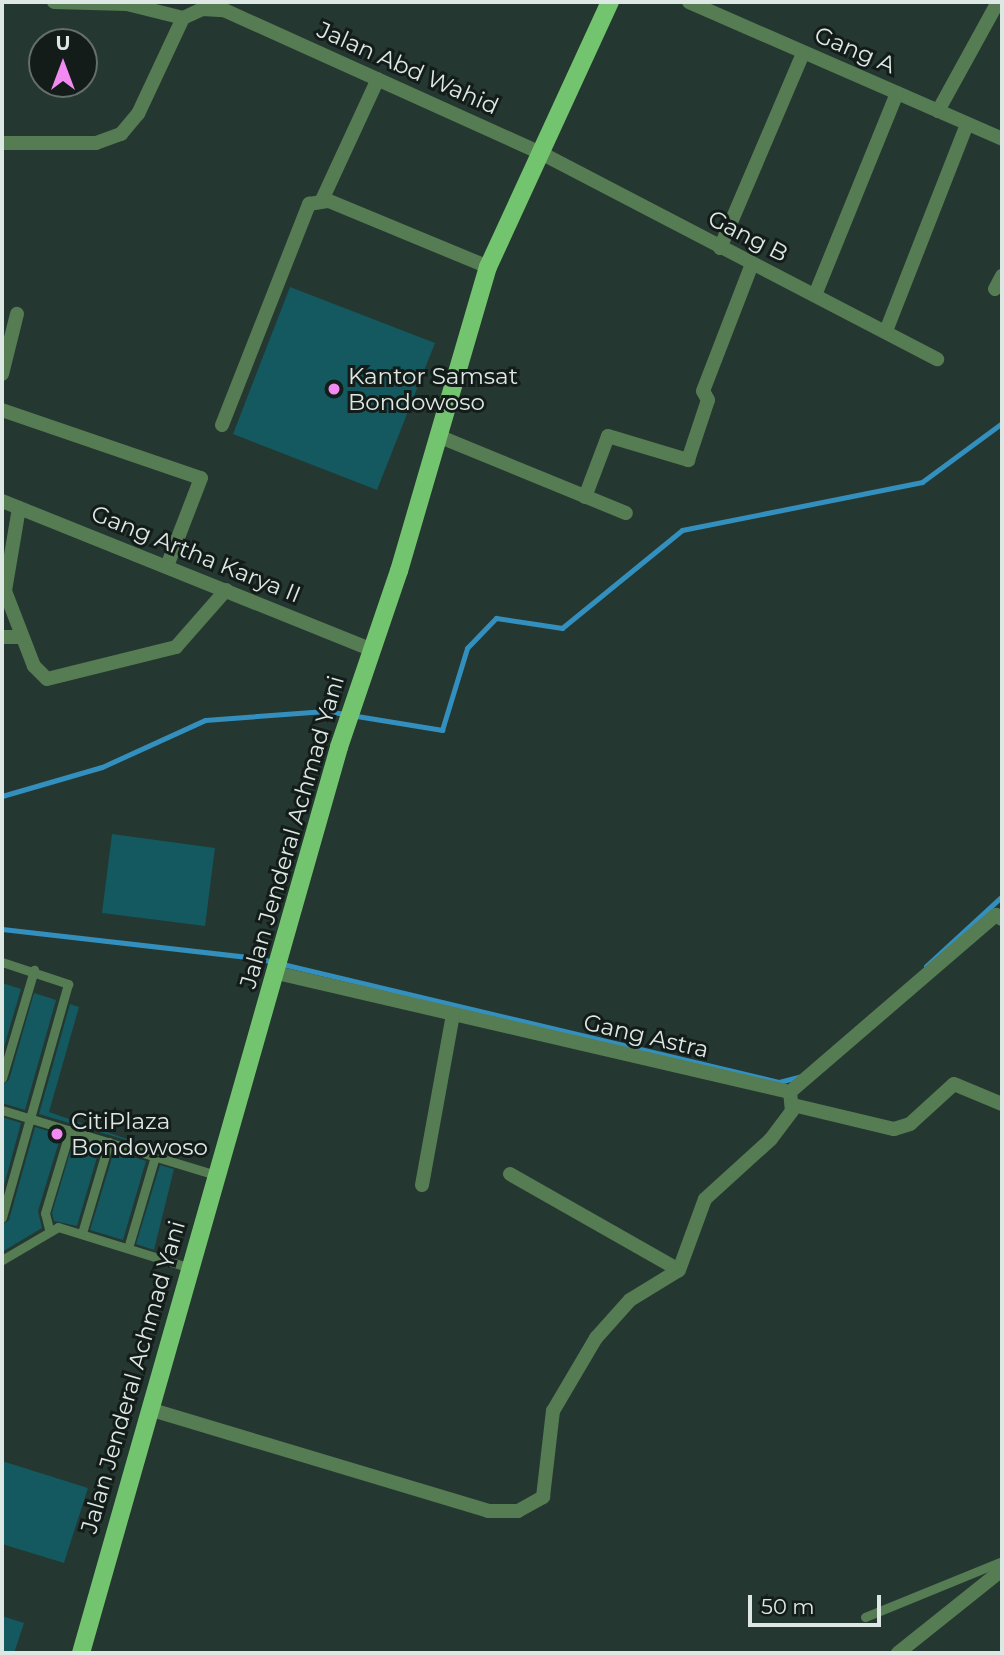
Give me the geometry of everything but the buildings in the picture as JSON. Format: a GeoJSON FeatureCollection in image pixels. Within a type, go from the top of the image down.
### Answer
{"type":"FeatureCollection","features":[{"type":"Feature","properties":{"kind":"main road","name":"Jalan Jenderal Achmad Yani"},"geometry":{"type":"LineString","coordinates":[[85,1650],[187,1267],[277,973],[338,747],[373,650],[488,267],[610,2]]}},
{"type":"Feature","properties":{"kind":"street"},"geometry":{"type":"LineString","coordinates":[[2,143],[96,143],[121,134],[138,114],[183,18],[127,4],[54,2]]}},
{"type":"Feature","properties":{"kind":"street","name":"Gang A"},"geometry":{"type":"LineString","coordinates":[[689,2],[1002,139]]}},
{"type":"Feature","properties":{"kind":"street"},"geometry":{"type":"LineString","coordinates":[[938,111],[998,2]]}},
{"type":"Feature","properties":{"kind":"street","name":"Jalan Abd Wahid"},"geometry":{"type":"LineString","coordinates":[[183,18],[202,9],[224,10],[539,152]]}},
{"type":"Feature","properties":{"kind":"street"},"geometry":{"type":"LineString","coordinates":[[720,248],[803,53]]}},
{"type":"Feature","properties":{"kind":"street"},"geometry":{"type":"LineString","coordinates":[[222,425],[306,209],[322,200],[378,79]]}},
{"type":"Feature","properties":{"kind":"street"},"geometry":{"type":"LineString","coordinates":[[815,295],[897,93]]}},
{"type":"Feature","properties":{"kind":"street"},"geometry":{"type":"LineString","coordinates":[[886,331],[967,124]]}},
{"type":"Feature","properties":{"kind":"street","name":"Gang B"},"geometry":{"type":"LineString","coordinates":[[539,152],[937,359]]}},
{"type":"Feature","properties":{"kind":"street"},"geometry":{"type":"LineString","coordinates":[[322,200],[488,267]]}},
{"type":"Feature","properties":{"kind":"street"},"geometry":{"type":"LineString","coordinates":[[585,497],[608,436],[688,460],[708,400],[703,391],[752,264]]}},
{"type":"Feature","properties":{"kind":"street"},"geometry":{"type":"LineString","coordinates":[[2,374],[17,314]]}},
{"type":"Feature","properties":{"kind":"street"},"geometry":{"type":"LineString","coordinates":[[2,410],[201,478],[167,566]]}},
{"type":"Feature","properties":{"kind":"street"},"geometry":{"type":"LineString","coordinates":[[438,436],[626,513]]}},
{"type":"Feature","properties":{"kind":"street","name":"Gang Artha Karya II"},"geometry":{"type":"LineString","coordinates":[[2,501],[373,650]]}},
{"type":"Feature","properties":{"kind":"street"},"geometry":{"type":"LineString","coordinates":[[19,508],[4,577],[22,637],[40,675],[69,679],[186,642],[226,590]]}},
{"type":"Feature","properties":{"kind":"street"},"geometry":{"type":"LineString","coordinates":[[2,637],[22,637]]}},
{"type":"Feature","properties":{"kind":"street"},"geometry":{"type":"LineString","coordinates":[[149,1409],[488,1511],[518,1511],[543,1497],[558,1397],[596,1338],[630,1300],[679,1270],[705,1199],[771,1139],[791,1098],[1000,914]]}},
{"type":"Feature","properties":{"kind":"street","name":"Gang Astra"},"geometry":{"type":"LineString","coordinates":[[277,973],[791,1098],[894,1129],[910,1125],[954,1084],[1002,1104]]}},
{"type":"Feature","properties":{"kind":"street"},"geometry":{"type":"LineString","coordinates":[[422,1185],[453,1014]]}},
{"type":"Feature","properties":{"kind":"street"},"geometry":{"type":"LineString","coordinates":[[510,1174],[679,1270]]}},
{"type":"Feature","properties":{"kind":"street"},"geometry":{"type":"LineString","coordinates":[[898,1653],[1002,1570]]}},
{"type":"Feature","properties":{"kind":"lane"},"geometry":{"type":"LineString","coordinates":[[2,962],[34,970],[68,984],[2,1218]]}},
{"type":"Feature","properties":{"kind":"lane"},"geometry":{"type":"LineString","coordinates":[[2,1078],[34,970]]}},
{"type":"Feature","properties":{"kind":"lane"},"geometry":{"type":"LineString","coordinates":[[2,1110],[216,1175]]}},
{"type":"Feature","properties":{"kind":"lane"},"geometry":{"type":"LineString","coordinates":[[48,1229],[45,1213],[70,1130]]}},
{"type":"Feature","properties":{"kind":"lane"},"geometry":{"type":"LineString","coordinates":[[82,1233],[109,1142]]}},
{"type":"Feature","properties":{"kind":"lane"},"geometry":{"type":"LineString","coordinates":[[128,1248],[155,1156]]}},
{"type":"Feature","properties":{"kind":"lane"},"geometry":{"type":"LineString","coordinates":[[2,1260],[48,1229],[82,1233],[187,1267]]}},
{"type":"Feature","properties":{"kind":"lane"},"geometry":{"type":"LineString","coordinates":[[865,1617],[1002,1561]]}},
{"type":"Feature","properties":{"kind":"waterway"},"geometry":{"type":"LineString","coordinates":[[2,796],[102,767],[205,720],[326,711],[442,730],[467,648],[496,618],[562,628],[682,530],[922,482],[1002,423]]}},
{"type":"Feature","properties":{"kind":"waterway"},"geometry":{"type":"LineString","coordinates":[[926,966],[1002,896]]}},
{"type":"Feature","properties":{"kind":"waterway"},"geometry":{"type":"LineString","coordinates":[[2,929],[257,958],[779,1082],[801,1076]]}},
{"type":"Feature","properties":{"kind":"place","name":"Kantor Samsat Bondowoso"},"geometry":{"type":"Point","coordinates":[334,389]}},
{"type":"Feature","properties":{"kind":"place","name":"CitiPlaza Bondowoso"},"geometry":{"type":"Point","coordinates":[57,1134]}}]}
